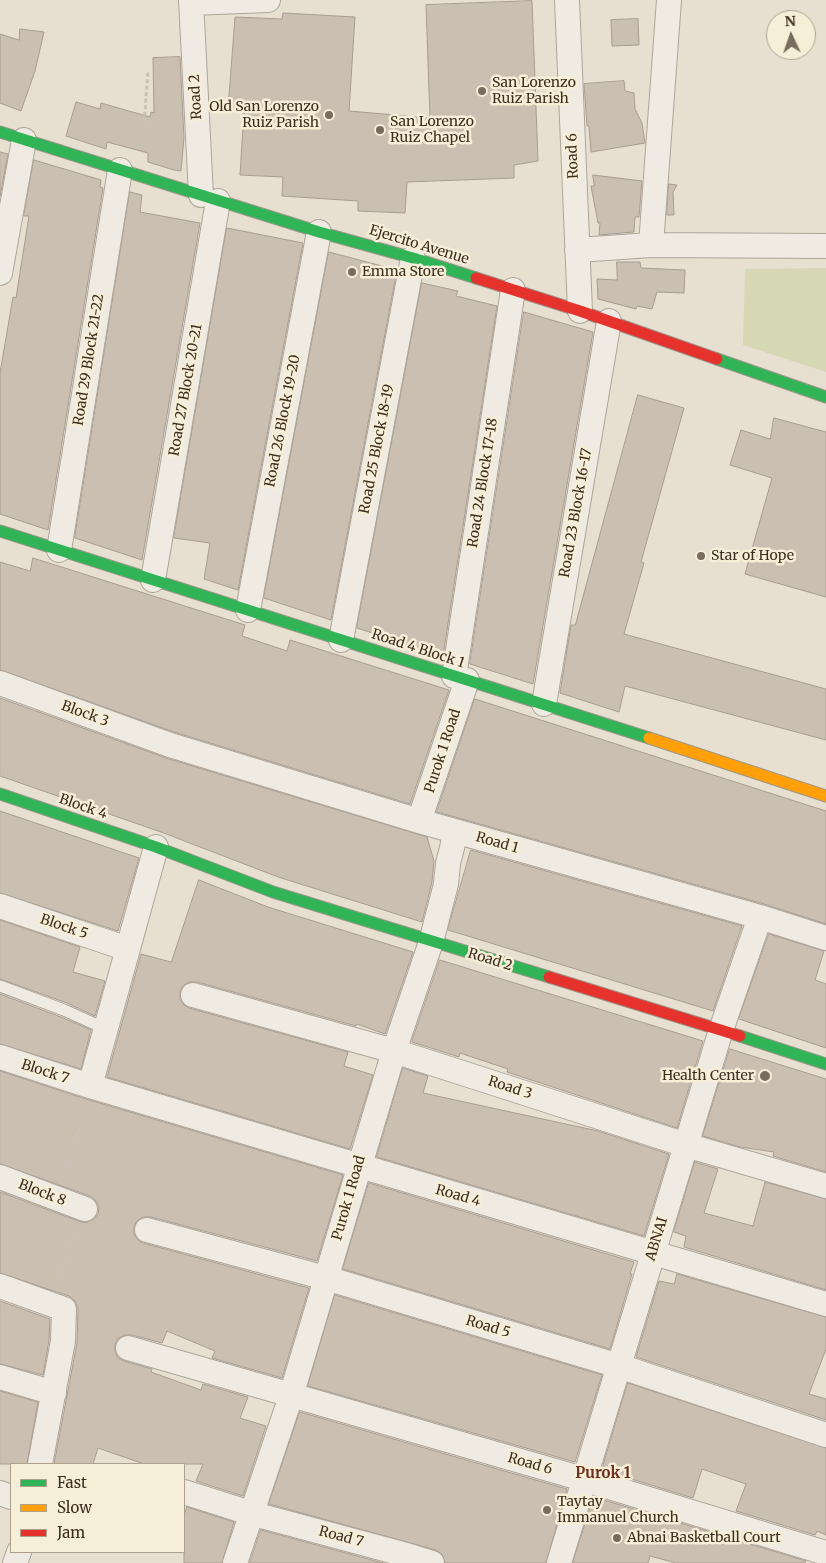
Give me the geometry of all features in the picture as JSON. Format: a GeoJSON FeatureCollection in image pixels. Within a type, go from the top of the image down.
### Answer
{"type":"FeatureCollection","features":[{"type":"Feature","properties":{"kind":"street"},"geometry":{"type":"LineString","coordinates":[[191,2],[268,0]]}},
{"type":"Feature","properties":{"kind":"street","name":"Road 6"},"geometry":{"type":"LineString","coordinates":[[567,0],[580,311]]}},
{"type":"Feature","properties":{"kind":"street"},"geometry":{"type":"LineString","coordinates":[[651,244],[669,0]]}},
{"type":"Feature","properties":{"kind":"street","name":"Road 2"},"geometry":{"type":"LineString","coordinates":[[191,2],[209,198]]}},
{"type":"Feature","properties":{"kind":"street","name":"Ejercito Avenue"},"geometry":{"type":"LineString","coordinates":[[0,132],[580,311],[826,397]]}},
{"type":"Feature","properties":{"kind":"street"},"geometry":{"type":"LineString","coordinates":[[0,272],[24,140]]}},
{"type":"Feature","properties":{"kind":"street","name":"Road 29 Block 21-22"},"geometry":{"type":"LineString","coordinates":[[59,550],[129,173]]}},
{"type":"Feature","properties":{"kind":"street","name":"Road 27 Block 20-21"},"geometry":{"type":"LineString","coordinates":[[153,580],[209,198]]}},
{"type":"Feature","properties":{"kind":"street","name":"Road 26 Block 19-20"},"geometry":{"type":"LineString","coordinates":[[248,610],[319,232]]}},
{"type":"Feature","properties":{"kind":"street"},"geometry":{"type":"LineString","coordinates":[[577,250],[651,244],[826,246]]}},
{"type":"Feature","properties":{"kind":"street","name":"Road 25 Block 18-19"},"geometry":{"type":"LineString","coordinates":[[342,640],[413,258]]}},
{"type":"Feature","properties":{"kind":"street","name":"Road 24 Block 17-18"},"geometry":{"type":"LineString","coordinates":[[460,678],[513,290]]}},
{"type":"Feature","properties":{"kind":"street","name":"Road 23 Block 16-17"},"geometry":{"type":"LineString","coordinates":[[544,704],[609,321]]}},
{"type":"Feature","properties":{"kind":"street","name":"Road 4 Block 1"},"geometry":{"type":"LineString","coordinates":[[0,531],[826,796]]}},
{"type":"Feature","properties":{"kind":"street","name":"Purok 1 Road"},"geometry":{"type":"LineString","coordinates":[[419,821],[460,678]]}},
{"type":"Feature","properties":{"kind":"street","name":"Block 3"},"geometry":{"type":"LineString","coordinates":[[0,684],[170,745]]}},
{"type":"Feature","properties":{"kind":"street","name":"Road 1"},"geometry":{"type":"LineString","coordinates":[[170,745],[419,821],[760,917],[826,938]]}},
{"type":"Feature","properties":{"kind":"street","name":"Block 4"},"geometry":{"type":"LineString","coordinates":[[0,794],[156,847]]}},
{"type":"Feature","properties":{"kind":"street","name":"Purok 1 Road"},"geometry":{"type":"LineString","coordinates":[[235,1563],[250,1513],[291,1396],[358,1166],[431,942],[446,884],[448,863],[455,831]]}},
{"type":"Feature","properties":{"kind":"street"},"geometry":{"type":"LineString","coordinates":[[90,1086],[156,847]]}},
{"type":"Feature","properties":{"kind":"street","name":"Road 2"},"geometry":{"type":"LineString","coordinates":[[156,847],[273,892],[826,1064]]}},
{"type":"Feature","properties":{"kind":"street","name":"Block 5"},"geometry":{"type":"LineString","coordinates":[[0,906],[128,949]]}},
{"type":"Feature","properties":{"kind":"street","name":"ABNAI"},"geometry":{"type":"LineString","coordinates":[[559,1563],[721,1030],[760,917]]}},
{"type":"Feature","properties":{"kind":"street","name":"Road 3"},"geometry":{"type":"LineString","coordinates":[[193,995],[394,1051],[686,1145],[826,1186]]}},
{"type":"Feature","properties":{"kind":"street","name":"Block 7"},"geometry":{"type":"LineString","coordinates":[[0,1057],[90,1086]]}},
{"type":"Feature","properties":{"kind":"street","name":"Road 4"},"geometry":{"type":"LineString","coordinates":[[90,1086],[826,1304]]}},
{"type":"Feature","properties":{"kind":"street","name":"Block 8"},"geometry":{"type":"LineString","coordinates":[[0,1177],[85,1209]]}},
{"type":"Feature","properties":{"kind":"street","name":"Road 5"},"geometry":{"type":"LineString","coordinates":[[147,1230],[326,1278],[619,1366],[826,1435]]}},
{"type":"Feature","properties":{"kind":"street"},"geometry":{"type":"LineString","coordinates":[[0,1286],[58,1307],[63,1341],[40,1463]]}},
{"type":"Feature","properties":{"kind":"street","name":"Road 6"},"geometry":{"type":"LineString","coordinates":[[128,1348],[583,1479],[826,1553]]}},
{"type":"Feature","properties":{"kind":"street"},"geometry":{"type":"LineString","coordinates":[[0,1377],[54,1392]]}},
{"type":"Feature","properties":{"kind":"street","name":"Road 7"},"geometry":{"type":"LineString","coordinates":[[185,1492],[250,1513],[432,1563]]}},
{"type":"Feature","properties":{"kind":"lane"},"geometry":{"type":"LineString","coordinates":[[0,986],[64,1010],[106,1029]]}},
{"type":"Feature","properties":{"kind":"path"},"geometry":{"type":"LineString","coordinates":[[129,173],[146,110],[148,72]]}},
{"type":"Feature","properties":{"kind":"path"},"geometry":{"type":"LineString","coordinates":[[55,1198],[80,1127],[90,1086]]}},
{"type":"Feature","properties":{"kind":"path"},"geometry":{"type":"LineString","coordinates":[[58,1307],[85,1209]]}},
{"type":"Feature","properties":{"kind":"green space"},"geometry":{"type":"Polygon","coordinates":[[[826,268],[826,372],[743,345],[745,269],[826,268]]]}},
{"type":"Feature","properties":{"kind":"building"},"geometry":{"type":"Polygon","coordinates":[[[532,1],[538,161],[514,165],[514,178],[407,182],[405,213],[358,211],[358,201],[282,196],[283,177],[240,175],[244,110],[228,109],[235,17],[282,19],[283,13],[355,17],[349,111],[430,118],[426,5],[532,1]]]}},
{"type":"Feature","properties":{"kind":"building"},"geometry":{"type":"Polygon","coordinates":[[[638,19],[639,45],[612,46],[611,20],[638,19]]]}},
{"type":"Feature","properties":{"kind":"building"},"geometry":{"type":"Polygon","coordinates":[[[20,29],[44,32],[35,71],[21,111],[0,103],[0,34],[19,40],[20,29]]]}},
{"type":"Feature","properties":{"kind":"building"},"geometry":{"type":"Polygon","coordinates":[[[180,57],[184,138],[181,171],[148,162],[148,153],[107,142],[106,149],[66,136],[76,102],[100,109],[101,103],[150,117],[151,112],[154,113],[153,58],[180,57]]]}},
{"type":"Feature","properties":{"kind":"building"},"geometry":{"type":"Polygon","coordinates":[[[624,81],[625,91],[634,93],[635,109],[642,123],[645,143],[591,152],[584,84],[624,81]]]}},
{"type":"Feature","properties":{"kind":"building"},"geometry":{"type":"Polygon","coordinates":[[[0,152],[8,154],[0,196],[0,152]]]}},
{"type":"Feature","properties":{"kind":"building"},"geometry":{"type":"Polygon","coordinates":[[[34,160],[101,180],[100,187],[103,188],[48,530],[0,514],[0,373],[13,297],[16,298],[29,216],[24,216],[34,160]]]}},
{"type":"Feature","properties":{"kind":"building"},"geometry":{"type":"Polygon","coordinates":[[[593,175],[642,181],[639,217],[635,217],[634,232],[599,235],[600,223],[598,223],[591,186],[594,186],[593,175]]]}},
{"type":"Feature","properties":{"kind":"building"},"geometry":{"type":"Polygon","coordinates":[[[669,184],[677,185],[673,192],[674,215],[667,215],[669,184]]]}},
{"type":"Feature","properties":{"kind":"building"},"geometry":{"type":"Polygon","coordinates":[[[130,192],[142,195],[140,212],[200,223],[142,560],[75,538],[130,192]]]}},
{"type":"Feature","properties":{"kind":"building"},"geometry":{"type":"Polygon","coordinates":[[[227,228],[303,243],[238,590],[204,579],[210,543],[174,538],[227,228]]]}},
{"type":"Feature","properties":{"kind":"building"},"geometry":{"type":"Polygon","coordinates":[[[329,252],[397,270],[331,620],[264,598],[329,252]]]}},
{"type":"Feature","properties":{"kind":"building"},"geometry":{"type":"Polygon","coordinates":[[[617,262],[640,262],[641,268],[685,270],[684,293],[657,292],[652,309],[637,306],[636,309],[598,299],[597,279],[617,280],[617,262]]]}},
{"type":"Feature","properties":{"kind":"building"},"geometry":{"type":"Polygon","coordinates":[[[422,283],[458,291],[456,296],[497,306],[443,656],[357,628],[422,283]]]}},
{"type":"Feature","properties":{"kind":"building"},"geometry":{"type":"Polygon","coordinates":[[[524,312],[593,332],[533,684],[470,664],[524,312]]]}},
{"type":"Feature","properties":{"kind":"building"},"geometry":{"type":"Polygon","coordinates":[[[638,395],[684,408],[641,562],[644,563],[624,634],[826,689],[826,740],[625,686],[619,712],[560,693],[571,625],[575,625],[638,395]]]}},
{"type":"Feature","properties":{"kind":"building"},"geometry":{"type":"Polygon","coordinates":[[[774,418],[826,432],[826,597],[745,574],[772,478],[730,465],[741,430],[770,439],[774,418]]]}},
{"type":"Feature","properties":{"kind":"building"},"geometry":{"type":"Polygon","coordinates":[[[33,558],[245,625],[242,636],[287,651],[290,640],[449,690],[410,804],[174,732],[0,670],[0,562],[30,571],[33,558]]]}},
{"type":"Feature","properties":{"kind":"building"},"geometry":{"type":"Polygon","coordinates":[[[0,698],[166,758],[427,837],[434,861],[432,882],[422,922],[278,877],[161,832],[0,776],[0,698]]]}},
{"type":"Feature","properties":{"kind":"building"},"geometry":{"type":"Polygon","coordinates":[[[475,699],[826,811],[826,924],[764,904],[437,812],[475,699]]]}},
{"type":"Feature","properties":{"kind":"building"},"geometry":{"type":"Polygon","coordinates":[[[0,811],[139,858],[118,931],[0,893],[0,811]]]}},
{"type":"Feature","properties":{"kind":"building"},"geometry":{"type":"Polygon","coordinates":[[[471,850],[742,926],[713,1011],[448,930],[471,850]]]}},
{"type":"Feature","properties":{"kind":"building"},"geometry":{"type":"Polygon","coordinates":[[[199,880],[268,907],[413,952],[385,1034],[357,1024],[356,1026],[197,982],[189,982],[180,991],[180,999],[189,1008],[348,1052],[344,1066],[373,1075],[350,1149],[107,1077],[141,954],[171,962],[199,880]]]}},
{"type":"Feature","properties":{"kind":"building"},"geometry":{"type":"Polygon","coordinates":[[[0,920],[80,947],[73,972],[105,981],[95,1016],[67,1003],[0,979],[0,920]]]}},
{"type":"Feature","properties":{"kind":"building"},"geometry":{"type":"Polygon","coordinates":[[[769,934],[824,951],[815,980],[826,984],[826,1048],[739,1019],[769,934]]]}},
{"type":"Feature","properties":{"kind":"building"},"geometry":{"type":"Polygon","coordinates":[[[440,960],[703,1041],[677,1128],[507,1072],[508,1069],[460,1053],[459,1057],[412,1042],[440,960]]]}},
{"type":"Feature","properties":{"kind":"building"},"geometry":{"type":"Polygon","coordinates":[[[0,994],[91,1030],[81,1069],[0,1044],[0,994]]]}},
{"type":"Feature","properties":{"kind":"building"},"geometry":{"type":"Polygon","coordinates":[[[730,1049],[826,1079],[826,1172],[773,1156],[774,1152],[740,1147],[703,1136],[730,1049]]]}},
{"type":"Feature","properties":{"kind":"building"},"geometry":{"type":"Polygon","coordinates":[[[403,1068],[428,1076],[423,1093],[598,1131],[669,1154],[644,1236],[377,1157],[403,1068]]]}},
{"type":"Feature","properties":{"kind":"building"},"geometry":{"type":"Polygon","coordinates":[[[0,1071],[86,1099],[343,1175],[317,1261],[151,1217],[143,1217],[134,1226],[134,1234],[143,1243],[309,1288],[282,1378],[212,1358],[215,1351],[167,1331],[162,1343],[125,1335],[119,1338],[115,1344],[118,1358],[152,1369],[151,1372],[201,1390],[203,1384],[248,1397],[240,1418],[266,1426],[243,1496],[196,1481],[203,1464],[141,1463],[98,1448],[93,1463],[54,1463],[77,1343],[78,1309],[75,1301],[69,1296],[0,1273],[0,1192],[81,1222],[88,1222],[94,1219],[98,1214],[99,1207],[90,1196],[0,1164],[0,1071]]]}},
{"type":"Feature","properties":{"kind":"building"},"geometry":{"type":"Polygon","coordinates":[[[695,1162],[718,1169],[704,1213],[753,1226],[765,1182],[826,1199],[826,1290],[684,1247],[686,1236],[674,1232],[695,1162]]]}},
{"type":"Feature","properties":{"kind":"building"},"geometry":{"type":"Polygon","coordinates":[[[369,1183],[634,1262],[610,1349],[343,1269],[369,1183]]]}},
{"type":"Feature","properties":{"kind":"building"},"geometry":{"type":"Polygon","coordinates":[[[677,1274],[826,1317],[826,1349],[809,1394],[826,1399],[826,1420],[636,1357],[659,1281],[674,1284],[677,1274]]]}},
{"type":"Feature","properties":{"kind":"building"},"geometry":{"type":"Polygon","coordinates":[[[335,1295],[602,1375],[575,1462],[308,1386],[335,1295]]]}},
{"type":"Feature","properties":{"kind":"building"},"geometry":{"type":"Polygon","coordinates":[[[0,1301],[50,1319],[49,1340],[43,1375],[0,1364],[0,1301]]]}},
{"type":"Feature","properties":{"kind":"building"},"geometry":{"type":"Polygon","coordinates":[[[628,1383],[826,1448],[826,1535],[817,1531],[815,1535],[736,1511],[746,1484],[702,1469],[693,1498],[602,1470],[628,1383]]]}},
{"type":"Feature","properties":{"kind":"building"},"geometry":{"type":"Polygon","coordinates":[[[0,1391],[38,1402],[27,1463],[0,1464],[0,1391]]]}},
{"type":"Feature","properties":{"kind":"building"},"geometry":{"type":"Polygon","coordinates":[[[300,1412],[567,1489],[546,1563],[445,1563],[442,1554],[436,1550],[269,1504],[300,1412]]]}},
{"type":"Feature","properties":{"kind":"building"},"geometry":{"type":"Polygon","coordinates":[[[594,1497],[806,1561],[805,1563],[676,1563],[650,1556],[648,1563],[573,1563],[594,1497]]]}},
{"type":"Feature","properties":{"kind":"building"},"geometry":{"type":"Polygon","coordinates":[[[187,1507],[234,1522],[222,1563],[184,1563],[185,1513],[187,1507]]]}},
{"type":"Feature","properties":{"kind":"building"},"geometry":{"type":"Polygon","coordinates":[[[261,1530],[383,1563],[250,1563],[261,1530]]]}},
{"type":"Feature","properties":{"kind":"traffic: fast"},"geometry":{"type":"LineString","coordinates":[[0,132],[319,232],[476,278]]}},
{"type":"Feature","properties":{"kind":"traffic: fast"},"geometry":{"type":"LineString","coordinates":[[717,359],[826,397]]}},
{"type":"Feature","properties":{"kind":"traffic: fast"},"geometry":{"type":"LineString","coordinates":[[0,531],[649,738]]}},
{"type":"Feature","properties":{"kind":"traffic: fast"},"geometry":{"type":"LineString","coordinates":[[0,794],[156,847],[273,892],[549,977]]}},
{"type":"Feature","properties":{"kind":"traffic: fast"},"geometry":{"type":"LineString","coordinates":[[740,1036],[826,1064]]}},
{"type":"Feature","properties":{"kind":"traffic: slow"},"geometry":{"type":"LineString","coordinates":[[649,738],[826,796]]}},
{"type":"Feature","properties":{"kind":"traffic: jam"},"geometry":{"type":"LineString","coordinates":[[476,278],[580,311],[717,359]]}},
{"type":"Feature","properties":{"kind":"traffic: jam"},"geometry":{"type":"LineString","coordinates":[[549,977],[740,1036]]}},
{"type":"Feature","properties":{"kind":"place","name":"San Lorenzo Ruiz Parish"},"geometry":{"type":"Point","coordinates":[482,91]}},
{"type":"Feature","properties":{"kind":"place","name":"Old San Lorenzo Ruiz Parish"},"geometry":{"type":"Point","coordinates":[329,115]}},
{"type":"Feature","properties":{"kind":"place","name":"San Lorenzo Ruiz Chapel"},"geometry":{"type":"Point","coordinates":[380,130]}},
{"type":"Feature","properties":{"kind":"place","name":"Emma Store"},"geometry":{"type":"Point","coordinates":[352,272]}},
{"type":"Feature","properties":{"kind":"place","name":"Star of Hope"},"geometry":{"type":"Point","coordinates":[701,556]}},
{"type":"Feature","properties":{"kind":"place","name":"Health Center"},"geometry":{"type":"Point","coordinates":[765,1076]}},
{"type":"Feature","properties":{"kind":"place","name":"Taytay Immanuel Church"},"geometry":{"type":"Point","coordinates":[547,1510]}},
{"type":"Feature","properties":{"kind":"place","name":"Abnai Basketball Court"},"geometry":{"type":"Point","coordinates":[617,1538]}},
{"type":"Feature","properties":{"kind":"district","name":"Purok 1"},"geometry":{"type":"Point","coordinates":[603,1474]}}]}
